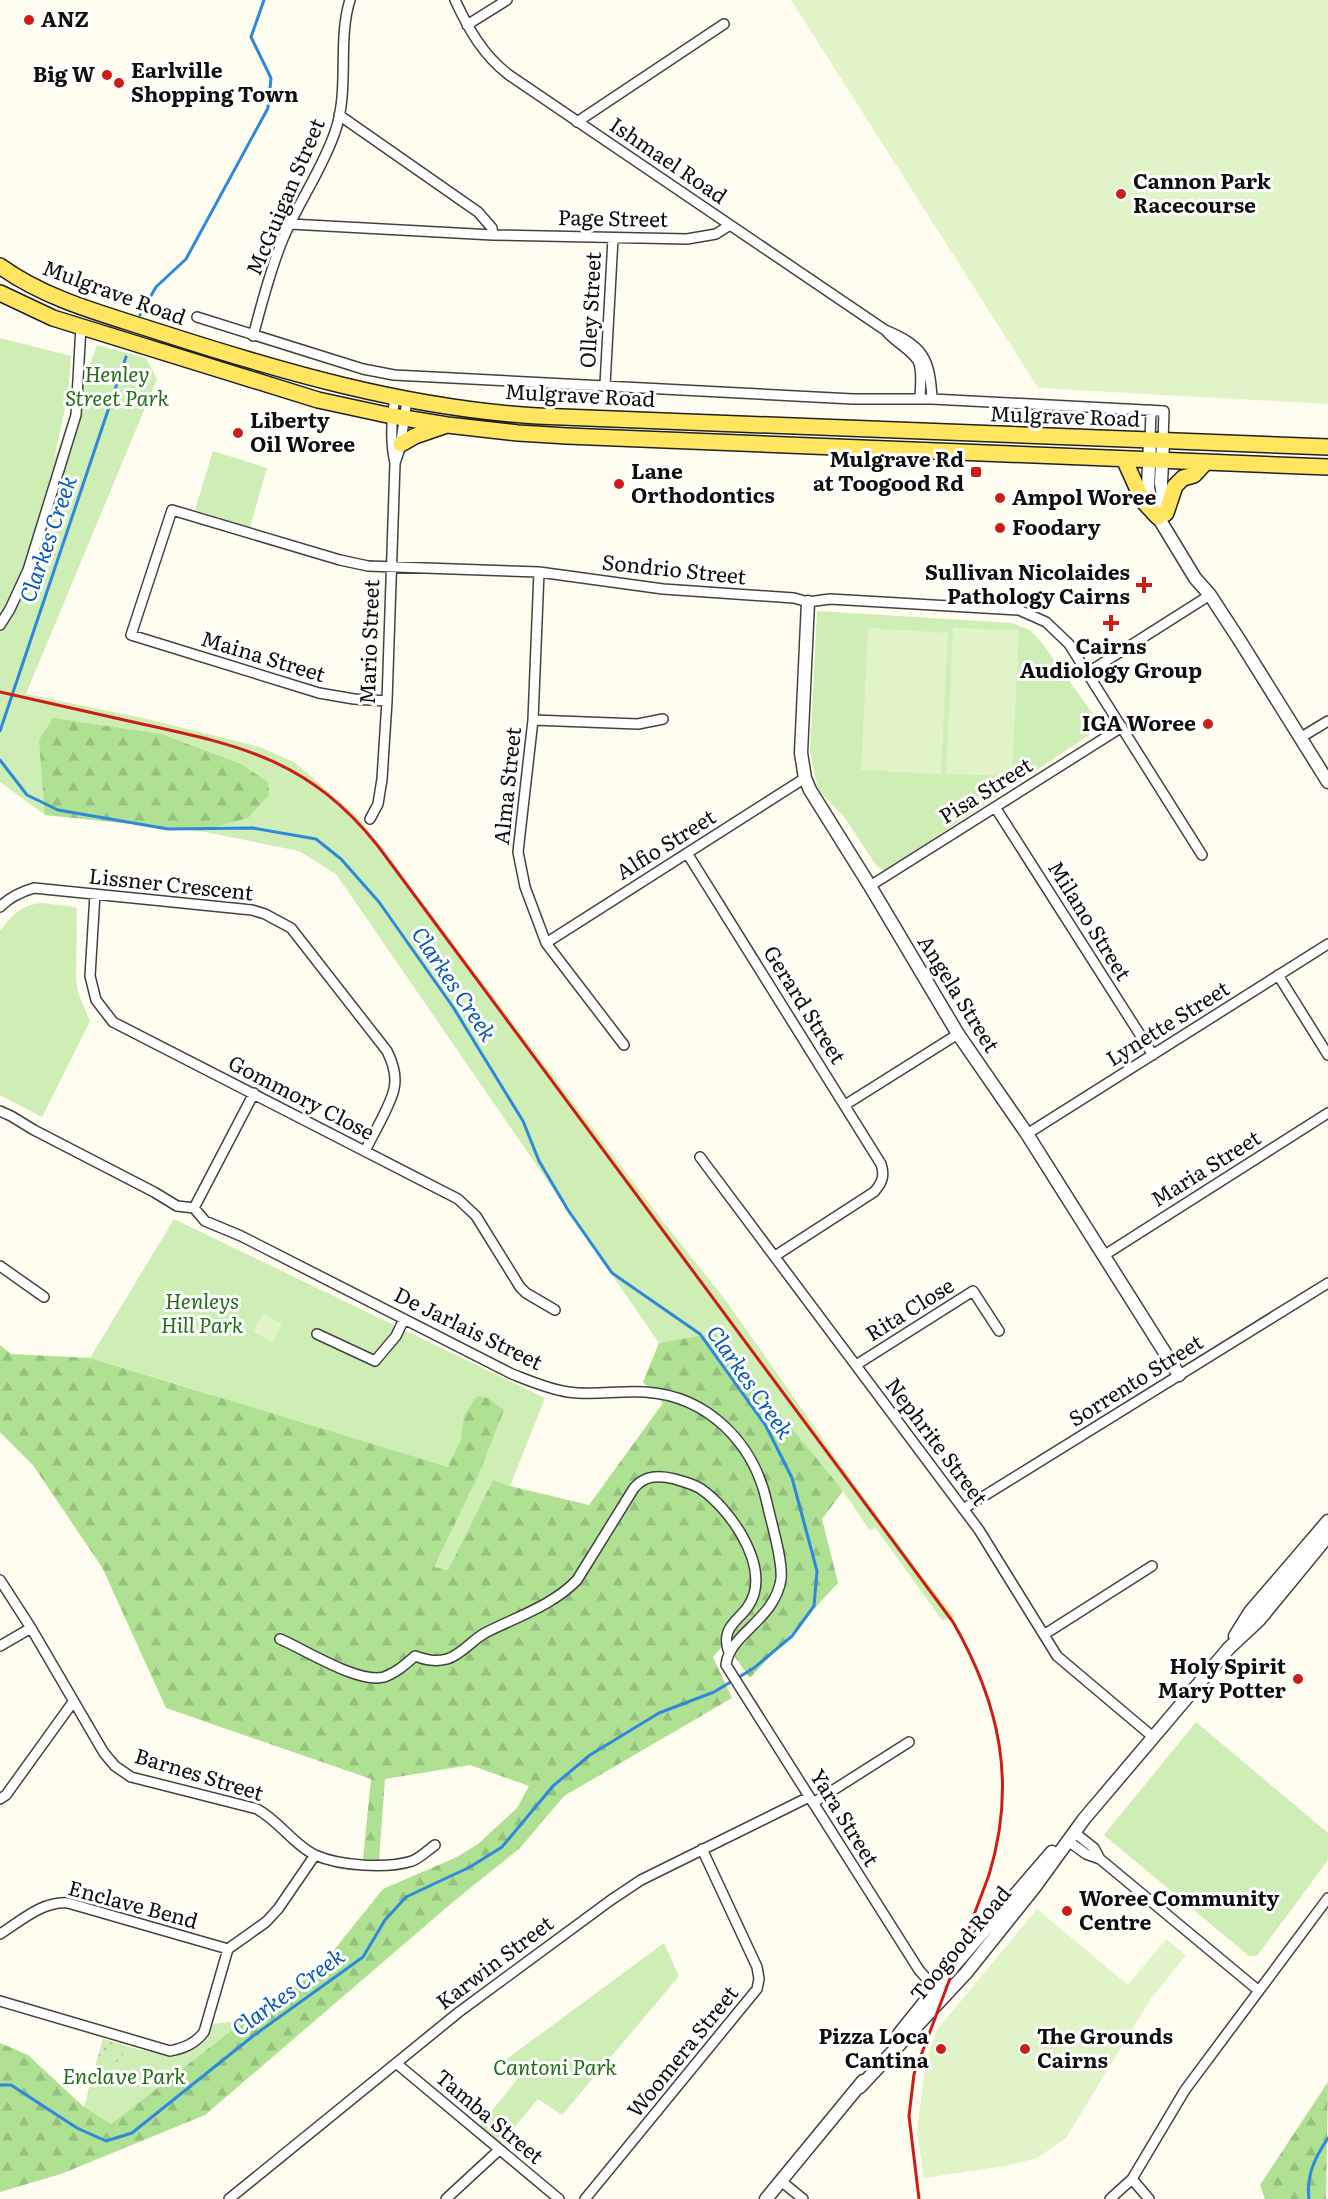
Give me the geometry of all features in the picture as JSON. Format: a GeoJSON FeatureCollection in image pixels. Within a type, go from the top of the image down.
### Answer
{"type":"FeatureCollection","features":[{"type":"Feature","properties":{"kind":"main road","name":"Mulgrave Road"},"geometry":{"type":"LineString","coordinates":[[0,266],[22,281],[66,302],[277,369],[401,399],[537,416],[1156,442]]}},
{"type":"Feature","properties":{"kind":"main road","name":"Mulgrave Road"},"geometry":{"type":"LineString","coordinates":[[0,293],[39,312],[298,395],[398,417],[508,432],[1328,467]]}},
{"type":"Feature","properties":{"kind":"main road"},"geometry":{"type":"LineString","coordinates":[[401,444],[447,424]]}},
{"type":"Feature","properties":{"kind":"main road"},"geometry":{"type":"LineString","coordinates":[[1156,442],[1328,447]]}},
{"type":"Feature","properties":{"kind":"main road"},"geometry":{"type":"LineString","coordinates":[[1124,459],[1143,501],[1162,515],[1175,486],[1184,478],[1194,475],[1206,462]]}},
{"type":"Feature","properties":{"kind":"street","name":"McGuigan Street"},"geometry":{"type":"LineString","coordinates":[[253,336],[275,260],[290,224],[323,161],[339,115],[350,0]]}},
{"type":"Feature","properties":{"kind":"street","name":"Ishmael Road"},"geometry":{"type":"LineString","coordinates":[[455,0],[483,50],[500,68],[885,330],[899,335],[919,350],[926,358],[928,365],[932,399]]}},
{"type":"Feature","properties":{"kind":"street"},"geometry":{"type":"LineString","coordinates":[[467,25],[507,0]]}},
{"type":"Feature","properties":{"kind":"street"},"geometry":{"type":"LineString","coordinates":[[577,122],[724,24]]}},
{"type":"Feature","properties":{"kind":"street"},"geometry":{"type":"LineString","coordinates":[[339,115],[478,212],[492,228],[493,235]]}},
{"type":"Feature","properties":{"kind":"street","name":"Page Street"},"geometry":{"type":"LineString","coordinates":[[290,224],[493,235],[613,238],[697,238],[716,234],[730,225]]}},
{"type":"Feature","properties":{"kind":"street","name":"Olley Street"},"geometry":{"type":"LineString","coordinates":[[605,385],[613,238]]}},
{"type":"Feature","properties":{"kind":"street","name":"Mulgrave Road"},"geometry":{"type":"LineString","coordinates":[[197,317],[363,369],[394,375],[853,399],[932,399],[1164,411],[1156,442]]}},
{"type":"Feature","properties":{"kind":"street"},"geometry":{"type":"LineString","coordinates":[[0,625],[28,570],[76,415],[81,326]]}},
{"type":"Feature","properties":{"kind":"street","name":"Ishmael Road"},"geometry":{"type":"LineString","coordinates":[[885,330],[894,341],[918,360],[920,399]]}},
{"type":"Feature","properties":{"kind":"street","name":"Mario Street"},"geometry":{"type":"LineString","coordinates":[[395,463],[392,449],[401,399]]}},
{"type":"Feature","properties":{"kind":"street","name":"Mulgrave Road"},"geometry":{"type":"LineString","coordinates":[[1151,410],[1156,442]]}},
{"type":"Feature","properties":{"kind":"street","name":"Mario Street"},"geometry":{"type":"LineString","coordinates":[[370,819],[378,804],[382,778],[387,701],[395,463],[401,444],[398,417]]}},
{"type":"Feature","properties":{"kind":"street"},"geometry":{"type":"LineString","coordinates":[[1156,442],[1155,460],[1162,515],[1201,572],[1210,595],[1328,782]]}},
{"type":"Feature","properties":{"kind":"street","name":"Sondrio Street"},"geometry":{"type":"LineString","coordinates":[[131,636],[172,510],[340,560],[390,568],[539,572],[663,589],[794,598],[808,602],[830,599],[1019,610],[1037,617],[1054,628],[1069,644],[1202,855]]}},
{"type":"Feature","properties":{"kind":"street","name":"Alma Street"},"geometry":{"type":"LineString","coordinates":[[539,572],[533,720],[518,852],[525,887],[546,943],[624,1045]]}},
{"type":"Feature","properties":{"kind":"street"},"geometry":{"type":"LineString","coordinates":[[1087,673],[1210,595]]}},
{"type":"Feature","properties":{"kind":"street","name":"Angela Street"},"geometry":{"type":"LineString","coordinates":[[808,602],[801,753],[805,778],[810,790],[958,1034],[1027,1134],[1179,1375]]}},
{"type":"Feature","properties":{"kind":"street","name":"Maina Street"},"geometry":{"type":"LineString","coordinates":[[131,636],[319,693],[354,699],[387,701]]}},
{"type":"Feature","properties":{"kind":"street"},"geometry":{"type":"LineString","coordinates":[[533,720],[638,724],[663,719]]}},
{"type":"Feature","properties":{"kind":"street"},"geometry":{"type":"LineString","coordinates":[[1300,738],[1328,721]]}},
{"type":"Feature","properties":{"kind":"street","name":"Pisa Street"},"geometry":{"type":"LineString","coordinates":[[870,886],[1122,727]]}},
{"type":"Feature","properties":{"kind":"street","name":"Alfio Street"},"geometry":{"type":"LineString","coordinates":[[546,943],[805,778]]}},
{"type":"Feature","properties":{"kind":"street","name":"Milano Street"},"geometry":{"type":"LineString","coordinates":[[995,807],[1153,1055]]}},
{"type":"Feature","properties":{"kind":"street","name":"Gerard Street"},"geometry":{"type":"LineString","coordinates":[[687,853],[881,1164],[883,1178],[874,1192],[775,1256]]}},
{"type":"Feature","properties":{"kind":"street","name":"Lissner Crescent"},"geometry":{"type":"LineString","coordinates":[[0,907],[21,891],[34,888],[252,910],[265,914],[291,928],[387,1052],[393,1064],[394,1090],[365,1151]]}},
{"type":"Feature","properties":{"kind":"street","name":"Gommory Close"},"geometry":{"type":"LineString","coordinates":[[95,894],[90,976],[96,1000],[113,1022],[458,1199],[477,1216],[520,1287],[555,1310]]}},
{"type":"Feature","properties":{"kind":"street","name":"Lynette Street"},"geometry":{"type":"LineString","coordinates":[[1027,1134],[1328,944]]}},
{"type":"Feature","properties":{"kind":"street"},"geometry":{"type":"LineString","coordinates":[[1278,975],[1328,1055]]}},
{"type":"Feature","properties":{"kind":"street"},"geometry":{"type":"LineString","coordinates":[[846,1105],[958,1034]]}},
{"type":"Feature","properties":{"kind":"street"},"geometry":{"type":"LineString","coordinates":[[194,1208],[254,1093]]}},
{"type":"Feature","properties":{"kind":"street","name":"De Jarlais Street"},"geometry":{"type":"LineString","coordinates":[[0,1111],[154,1192],[168,1202],[177,1206],[194,1208],[205,1221],[250,1241],[483,1360],[534,1383],[553,1389],[585,1394],[643,1392],[667,1395],[707,1412],[729,1430],[752,1460],[764,1489],[781,1576],[779,1589],[767,1611],[729,1653],[728,1667]]}},
{"type":"Feature","properties":{"kind":"street","name":"Maria Street"},"geometry":{"type":"LineString","coordinates":[[1103,1256],[1328,1113]]}},
{"type":"Feature","properties":{"kind":"street","name":"Nephrite Street"},"geometry":{"type":"LineString","coordinates":[[700,1157],[979,1530],[1057,1656],[1153,1737]]}},
{"type":"Feature","properties":{"kind":"street"},"geometry":{"type":"LineString","coordinates":[[0,1266],[44,1297]]}},
{"type":"Feature","properties":{"kind":"street","name":"Sorrento Street"},"geometry":{"type":"LineString","coordinates":[[963,1509],[1328,1283]]}},
{"type":"Feature","properties":{"kind":"street","name":"Rita Close"},"geometry":{"type":"LineString","coordinates":[[856,1365],[973,1291],[999,1331]]}},
{"type":"Feature","properties":{"kind":"street"},"geometry":{"type":"LineString","coordinates":[[317,1334],[375,1361],[396,1336],[404,1320]]}},
{"type":"Feature","properties":{"kind":"street"},"geometry":{"type":"LineString","coordinates":[[280,1639],[348,1671],[376,1678],[395,1672],[415,1656],[429,1661],[448,1659],[482,1634],[539,1607],[568,1589],[577,1580],[634,1488],[644,1478],[662,1476],[700,1488],[712,1498],[734,1523],[752,1558],[756,1573],[756,1586],[751,1603],[726,1632],[725,1642],[729,1653]]}},
{"type":"Feature","properties":{"kind":"street","name":"Toogood Road"},"geometry":{"type":"LineString","coordinates":[[1228,1648],[1250,1612],[1328,1521]]}},
{"type":"Feature","properties":{"kind":"street","name":"Toogood Road"},"geometry":{"type":"LineString","coordinates":[[766,2199],[940,1992],[989,1944],[1084,1819],[1228,1648],[1259,1620],[1328,1536]]}},
{"type":"Feature","properties":{"kind":"street"},"geometry":{"type":"LineString","coordinates":[[1308,1561],[1328,1546]]}},
{"type":"Feature","properties":{"kind":"street"},"geometry":{"type":"LineString","coordinates":[[1044,1634],[1152,1566]]}},
{"type":"Feature","properties":{"kind":"street","name":"Barnes Street"},"geometry":{"type":"LineString","coordinates":[[0,1580],[31,1628],[104,1753],[115,1766],[131,1777],[257,1809],[269,1815],[300,1845],[315,1855],[339,1862],[381,1866],[414,1861],[435,1845]]}},
{"type":"Feature","properties":{"kind":"street"},"geometry":{"type":"LineString","coordinates":[[0,1646],[31,1628]]}},
{"type":"Feature","properties":{"kind":"street","name":"Yara Street"},"geometry":{"type":"LineString","coordinates":[[728,1667],[919,1970],[940,1992]]}},
{"type":"Feature","properties":{"kind":"street"},"geometry":{"type":"LineString","coordinates":[[0,1799],[6,1796],[73,1702]]}},
{"type":"Feature","properties":{"kind":"street","name":"Karwin Street"},"geometry":{"type":"LineString","coordinates":[[229,2199],[459,2012],[610,1900],[641,1880],[702,1849],[811,1800],[909,1742]]}},
{"type":"Feature","properties":{"kind":"street"},"geometry":{"type":"LineString","coordinates":[[1070,1836],[1094,1848],[1100,1859],[1259,1991]]}},
{"type":"Feature","properties":{"kind":"street","name":"Woomera Street"},"geometry":{"type":"LineString","coordinates":[[585,2199],[757,1989],[759,1979],[757,1967],[702,1849]]}},
{"type":"Feature","properties":{"kind":"street"},"geometry":{"type":"LineString","coordinates":[[0,2001],[170,2051],[185,2047],[198,2040],[204,2032],[228,1949],[266,1922],[278,1909],[315,1855]]}},
{"type":"Feature","properties":{"kind":"street"},"geometry":{"type":"LineString","coordinates":[[1110,2199],[1132,2179],[1185,2090],[1328,1898]]}},
{"type":"Feature","properties":{"kind":"street","name":"Enclave Bend"},"geometry":{"type":"LineString","coordinates":[[0,1934],[47,1905],[56,1902],[68,1903],[228,1949]]}},
{"type":"Feature","properties":{"kind":"street","name":"Tamba Street"},"geometry":{"type":"LineString","coordinates":[[396,2063],[559,2199]]}},
{"type":"Feature","properties":{"kind":"street"},"geometry":{"type":"LineString","coordinates":[[446,2199],[500,2150]]}},
{"type":"Feature","properties":{"kind":"street"},"geometry":{"type":"LineString","coordinates":[[1132,2179],[1149,2199]]}},
{"type":"Feature","properties":{"kind":"street"},"geometry":{"type":"LineString","coordinates":[[781,2181],[803,2199]]}},
{"type":"Feature","properties":{"kind":"green space","name":"Cannon Park Racecourse"},"geometry":{"type":"Polygon","coordinates":[[[791,0],[1328,0],[1328,404],[1038,388],[791,0]]]}},
{"type":"Feature","properties":{"kind":"green space","name":"Henley Street Park"},"geometry":{"type":"Polygon","coordinates":[[[0,338],[71,356],[68,394],[54,460],[97,345],[146,358],[157,379],[26,694],[147,719],[260,747],[294,762],[357,816],[661,1219],[727,1302],[852,1481],[955,1617],[942,1620],[875,1527],[870,1531],[843,1491],[715,1333],[659,1343],[336,874],[299,851],[200,831],[45,815],[0,782],[0,338]]]}},
{"type":"Feature","properties":{"kind":"green space"},"geometry":{"type":"Polygon","coordinates":[[[213,451],[267,468],[250,527],[195,510],[213,451]]]}},
{"type":"Feature","properties":{"kind":"green space"},"geometry":{"type":"Polygon","coordinates":[[[817,611],[1012,623],[1030,630],[1042,643],[1098,721],[1098,729],[885,871],[876,865],[845,818],[818,790],[810,750],[817,611]]]}},
{"type":"Feature","properties":{"kind":"green space"},"geometry":{"type":"Polygon","coordinates":[[[868,628],[948,633],[941,774],[861,770],[868,628]]]}},
{"type":"Feature","properties":{"kind":"green space"},"geometry":{"type":"Polygon","coordinates":[[[953,628],[1019,630],[1012,776],[946,774],[953,628]]]}},
{"type":"Feature","properties":{"kind":"green space"},"geometry":{"type":"Polygon","coordinates":[[[53,718],[161,734],[241,764],[268,782],[269,795],[248,818],[200,831],[45,815],[39,740],[53,718]]]}},
{"type":"Feature","properties":{"kind":"green space"},"geometry":{"type":"Polygon","coordinates":[[[42,903],[77,909],[76,979],[78,993],[90,1021],[42,1117],[0,1095],[0,931],[18,912],[28,906],[42,903]]]}},
{"type":"Feature","properties":{"kind":"green space","name":"Henleys Hill Park"},"geometry":{"type":"Polygon","coordinates":[[[174,1219],[545,1398],[510,1486],[493,1480],[448,1570],[433,1568],[478,1476],[425,1462],[312,1426],[102,1567],[33,1465],[0,1432],[213,1395],[90,1358],[174,1219]]]}},
{"type":"Feature","properties":{"kind":"green space"},"geometry":{"type":"Polygon","coordinates":[[[263,1313],[282,1324],[273,1342],[253,1332],[263,1313]]]}},
{"type":"Feature","properties":{"kind":"green space"},"geometry":{"type":"Polygon","coordinates":[[[715,1333],[843,1491],[822,1519],[838,1583],[750,1678],[725,1643],[713,1657],[732,1698],[564,1796],[520,1848],[453,1902],[205,2115],[61,2174],[0,2192],[0,2043],[28,2055],[84,2107],[111,2124],[245,2020],[317,1971],[383,1889],[457,1857],[478,1844],[517,1808],[529,1786],[470,1765],[385,1779],[379,1860],[363,1859],[371,1779],[166,1708],[102,1567],[33,1465],[0,1432],[0,1345],[11,1354],[90,1358],[448,1467],[461,1440],[464,1416],[477,1396],[488,1398],[504,1410],[478,1476],[434,1567],[448,1570],[493,1480],[589,1505],[663,1403],[643,1382],[659,1343],[715,1333]]]}},
{"type":"Feature","properties":{"kind":"green space"},"geometry":{"type":"Polygon","coordinates":[[[1196,1722],[1328,1833],[1328,1860],[1257,1956],[1249,1956],[1104,1835],[1196,1722]]]}},
{"type":"Feature","properties":{"kind":"green space","name":"The Grounds Cairns"},"geometry":{"type":"Polygon","coordinates":[[[1037,1909],[1128,1985],[1166,1939],[1186,1955],[1150,2000],[1066,2138],[1037,2158],[1005,2166],[924,2178],[917,2133],[925,2066],[936,2031],[1037,1909]]]}},
{"type":"Feature","properties":{"kind":"green space","name":"Cantoni Park"},"geometry":{"type":"Polygon","coordinates":[[[664,1943],[679,1976],[562,2115],[538,2099],[501,2143],[479,2126],[517,2080],[504,2061],[664,1943]]]}},
{"type":"Feature","properties":{"kind":"green space","name":"Enclave Park"},"geometry":{"type":"Polygon","coordinates":[[[245,2020],[111,2124],[84,2108],[103,2039],[149,2052],[179,2053],[192,2048],[204,2039],[213,2024],[245,2020]]]}},
{"type":"Feature","properties":{"kind":"green space"},"geometry":{"type":"Polygon","coordinates":[[[103,2039],[112,2042],[116,2049],[102,2061],[99,2069],[101,2079],[87,2095],[103,2039]]]}},
{"type":"Feature","properties":{"kind":"green space"},"geometry":{"type":"Polygon","coordinates":[[[122,2049],[123,2056],[110,2067],[109,2080],[102,2076],[103,2067],[110,2056],[122,2049]]]}},
{"type":"Feature","properties":{"kind":"green space"},"geometry":{"type":"Polygon","coordinates":[[[1328,2082],[1326,2199],[1265,2199],[1260,2185],[1328,2082]]]}},
{"type":"Feature","properties":{"kind":"waterway","name":"Clarkes Creek"},"geometry":{"type":"LineString","coordinates":[[140,315],[156,287],[186,259],[268,108],[271,78],[251,37],[264,0]]}},
{"type":"Feature","properties":{"kind":"waterway","name":"Clarkes Creek"},"geometry":{"type":"LineString","coordinates":[[0,731],[126,357]]}},
{"type":"Feature","properties":{"kind":"waterway","name":"Clarkes Creek"},"geometry":{"type":"LineString","coordinates":[[0,760],[27,795],[58,810],[168,829],[253,828],[316,839],[341,859],[379,902],[453,1007],[523,1121],[539,1161],[568,1210],[612,1273],[700,1334],[766,1426],[792,1478],[817,1571],[814,1606],[792,1636],[754,1668],[714,1692],[659,1713],[590,1755],[553,1786],[502,1847],[470,1867],[406,1897],[385,1920],[363,1957],[253,2036],[132,2133],[106,2141],[77,2128],[11,2085],[0,2085]]}},
{"type":"Feature","properties":{"kind":"waterway"},"geometry":{"type":"LineString","coordinates":[[1309,2199],[1312,2167],[1328,2138]]}},
{"type":"Feature","properties":{"kind":"railway"},"geometry":{"type":"LineString","coordinates":[[0,692],[179,732],[244,750],[273,761],[300,776],[327,794],[353,817],[378,846],[953,1622],[982,1683],[992,1714],[999,1745],[1002,1808],[989,1875],[914,2074],[909,2116],[919,2199]]}},
{"type":"Feature","properties":{"kind":"place","name":"ANZ"},"geometry":{"type":"Point","coordinates":[29,20]}},
{"type":"Feature","properties":{"kind":"place","name":"Big W"},"geometry":{"type":"Point","coordinates":[107,75]}},
{"type":"Feature","properties":{"kind":"place","name":"Earlville Shopping Town"},"geometry":{"type":"Point","coordinates":[119,83]}},
{"type":"Feature","properties":{"kind":"place","name":"Cannon Park Racecourse"},"geometry":{"type":"Point","coordinates":[1121,194]}},
{"type":"Feature","properties":{"kind":"place","name":"Liberty Oil Woree"},"geometry":{"type":"Point","coordinates":[238,433]}},
{"type":"Feature","properties":{"kind":"place","name":"Mulgrave Rd at Toogood Rd"},"geometry":{"type":"Point","coordinates":[976,472]}},
{"type":"Feature","properties":{"kind":"place","name":"Lane Orthodontics"},"geometry":{"type":"Point","coordinates":[619,484]}},
{"type":"Feature","properties":{"kind":"place","name":"Ampol Woree"},"geometry":{"type":"Point","coordinates":[1000,498]}},
{"type":"Feature","properties":{"kind":"place","name":"Foodary"},"geometry":{"type":"Point","coordinates":[1000,528]}},
{"type":"Feature","properties":{"kind":"place","name":"Sullivan Nicolaides Pathology Cairns"},"geometry":{"type":"Point","coordinates":[1144,585]}},
{"type":"Feature","properties":{"kind":"place","name":"Cairns Audiology Group"},"geometry":{"type":"Point","coordinates":[1111,623]}},
{"type":"Feature","properties":{"kind":"place","name":"IGA Woree"},"geometry":{"type":"Point","coordinates":[1208,724]}},
{"type":"Feature","properties":{"kind":"place","name":"Holy Spirit Mary Potter"},"geometry":{"type":"Point","coordinates":[1298,1679]}},
{"type":"Feature","properties":{"kind":"place","name":"Woree Community Centre"},"geometry":{"type":"Point","coordinates":[1067,1911]}},
{"type":"Feature","properties":{"kind":"place","name":"Pizza Loca Cantina"},"geometry":{"type":"Point","coordinates":[941,2049]}},
{"type":"Feature","properties":{"kind":"place","name":"The Grounds Cairns"},"geometry":{"type":"Point","coordinates":[1025,2049]}}]}
